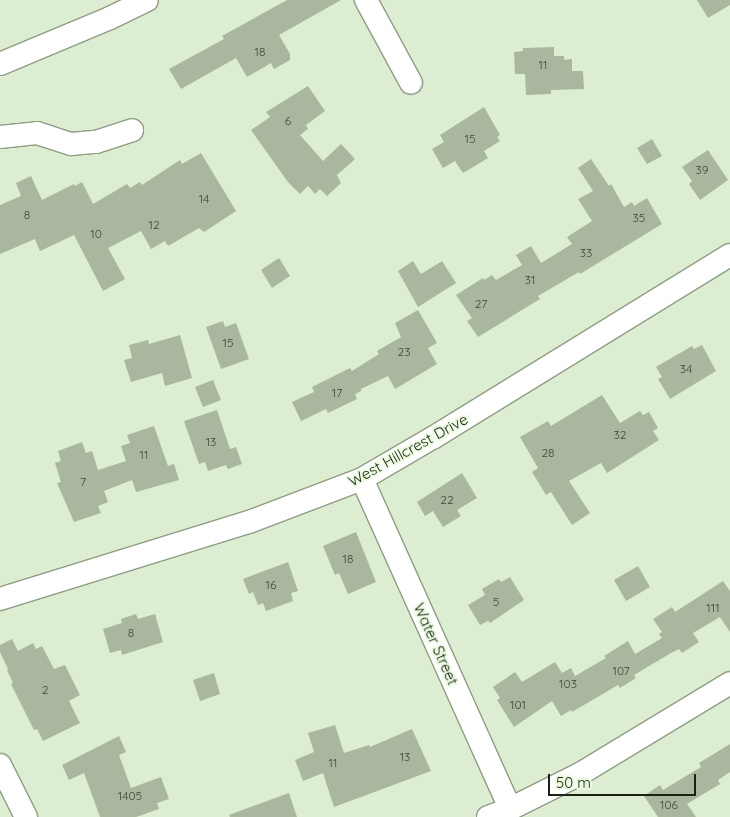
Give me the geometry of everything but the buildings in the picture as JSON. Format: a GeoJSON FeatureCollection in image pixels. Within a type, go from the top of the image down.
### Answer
{"type":"FeatureCollection","features":[{"type":"Feature","properties":{"kind":"street"},"geometry":{"type":"LineString","coordinates":[[0,64],[147,0]]}},
{"type":"Feature","properties":{"kind":"street"},"geometry":{"type":"LineString","coordinates":[[366,0],[411,83]]}},
{"type":"Feature","properties":{"kind":"street"},"geometry":{"type":"LineString","coordinates":[[0,137],[37,133],[71,144],[96,142],[132,130]]}},
{"type":"Feature","properties":{"kind":"street","name":"West Hillcrest Drive"},"geometry":{"type":"LineString","coordinates":[[0,599],[249,522],[362,478],[434,437],[730,255]]}},
{"type":"Feature","properties":{"kind":"street","name":"Water Street"},"geometry":{"type":"LineString","coordinates":[[362,478],[510,809]]}},
{"type":"Feature","properties":{"kind":"street"},"geometry":{"type":"LineString","coordinates":[[488,817],[510,809],[580,774],[730,683]]}},
{"type":"Feature","properties":{"kind":"street"},"geometry":{"type":"LineString","coordinates":[[0,765],[26,817]]}}]}
